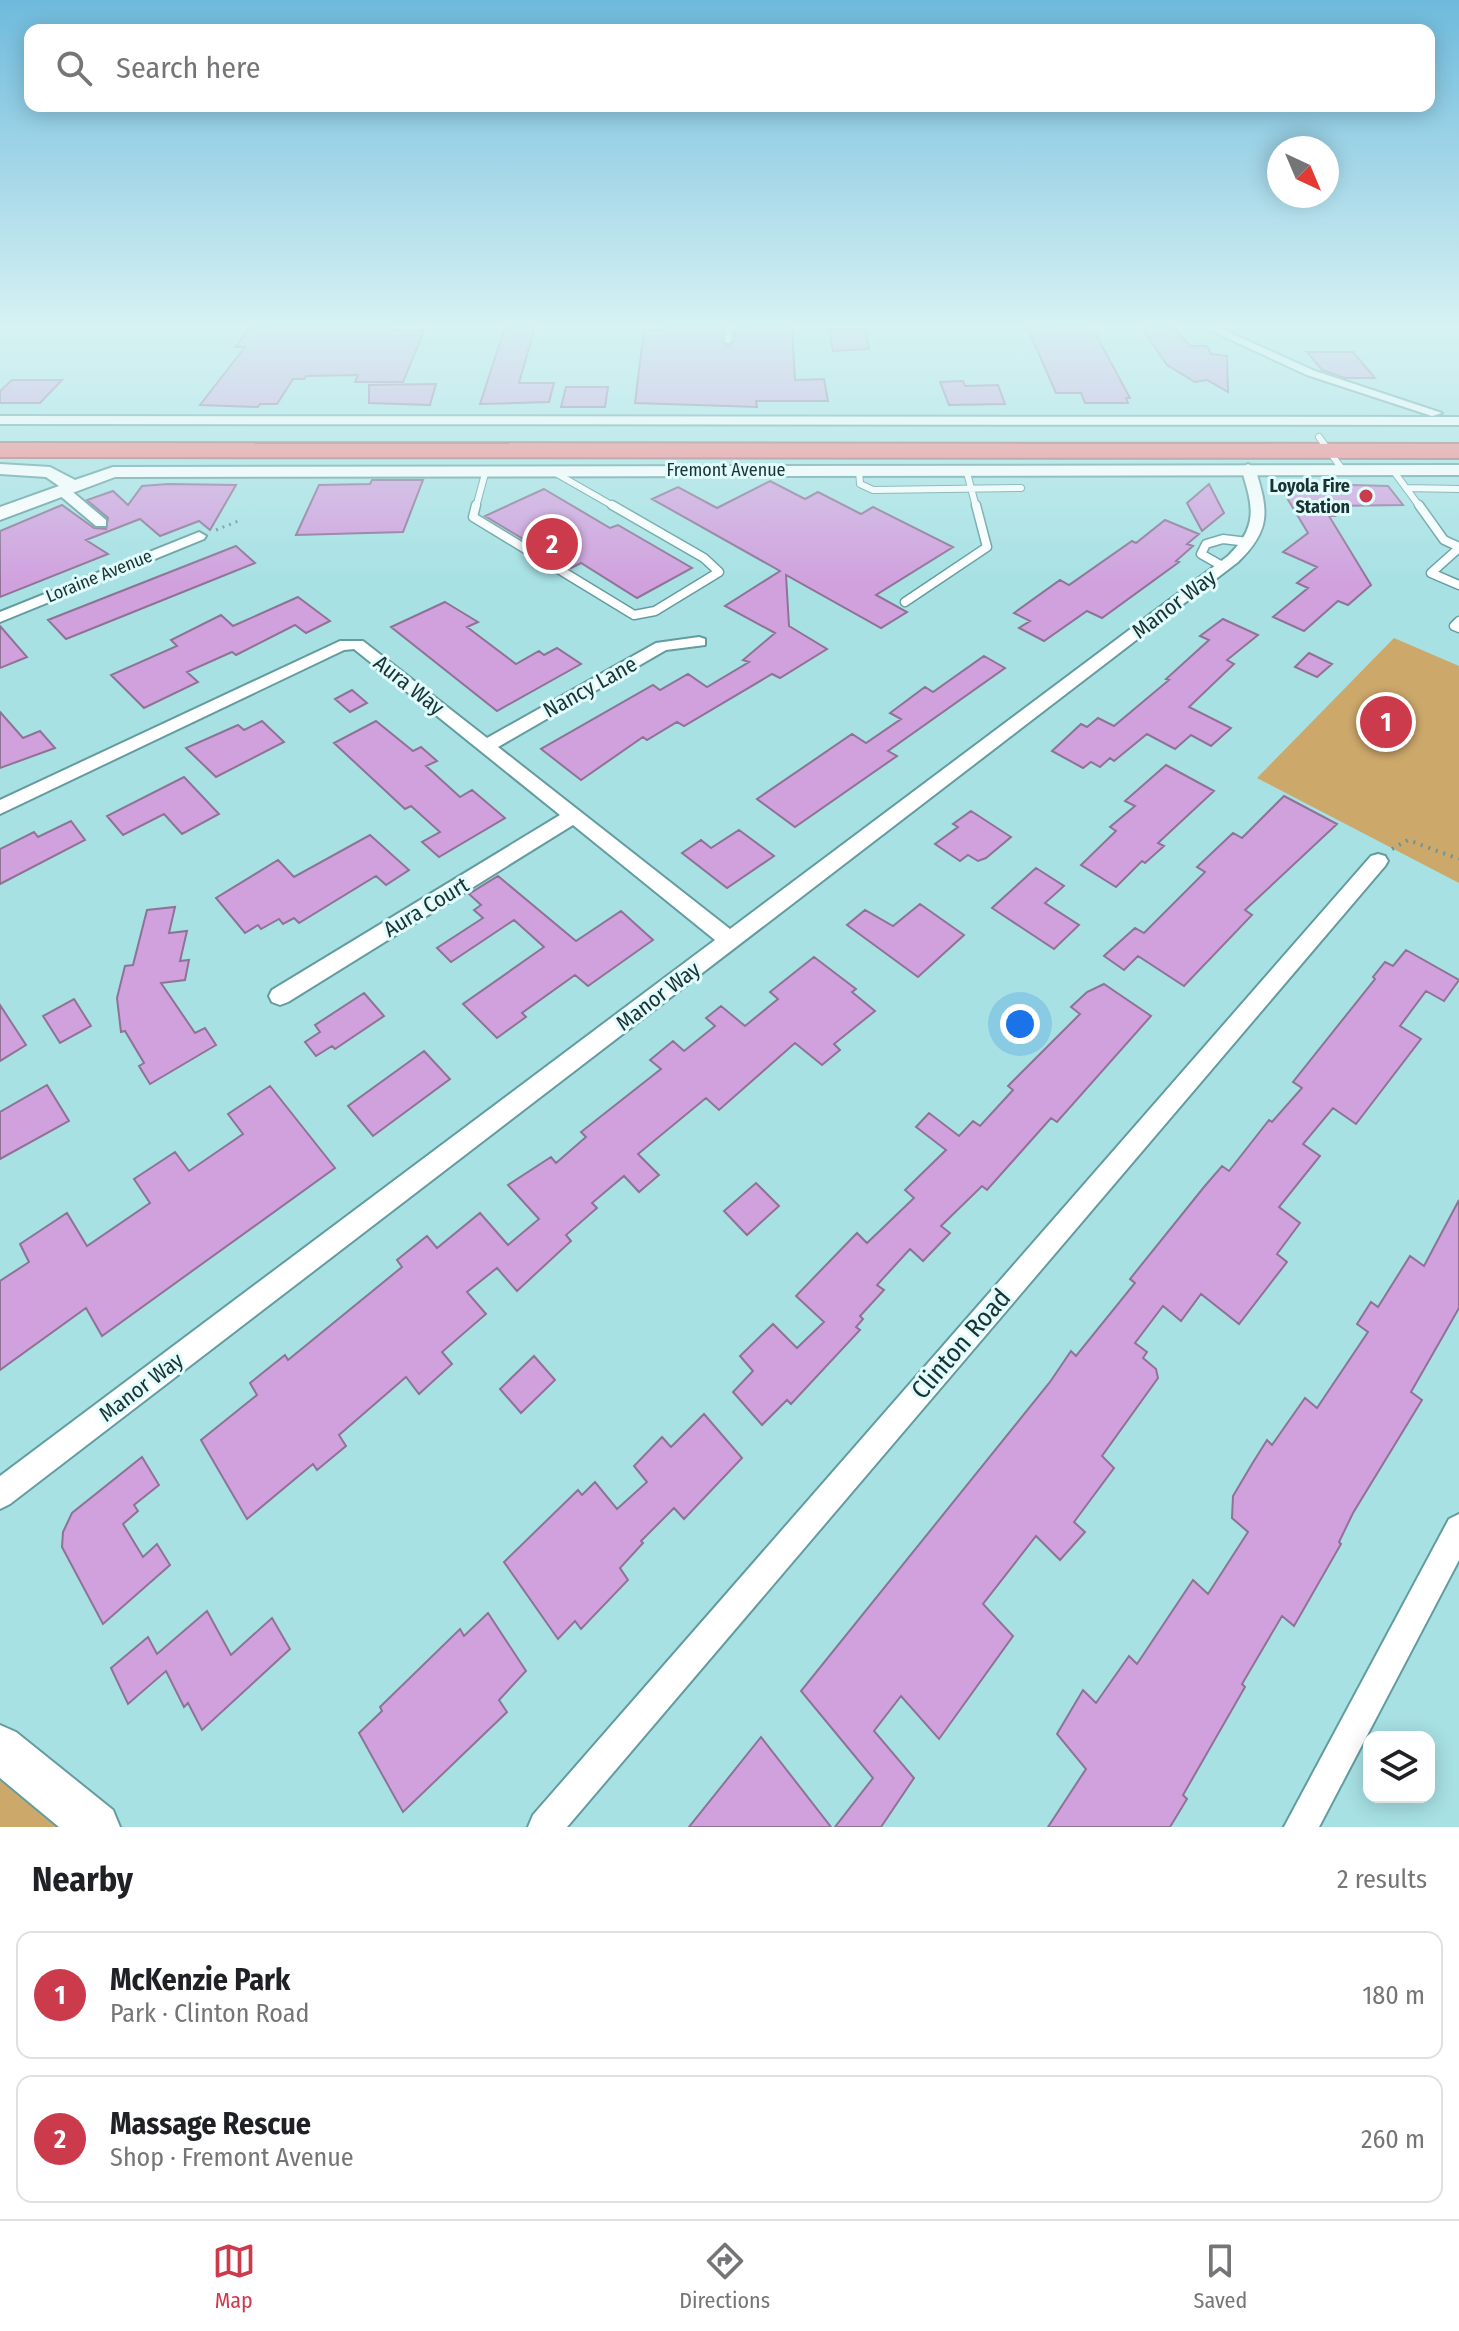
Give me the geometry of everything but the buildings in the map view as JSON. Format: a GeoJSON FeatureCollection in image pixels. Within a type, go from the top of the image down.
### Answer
{"type":"FeatureCollection","features":[{"type":"Feature","properties":{"kind":"highway"},"geometry":{"type":"LineString","coordinates":[[0,430],[64,438]]}},
{"type":"Feature","properties":{"kind":"highway"},"geometry":{"type":"LineString","coordinates":[[0,438],[1331,452],[1459,437]]}},
{"type":"Feature","properties":{"kind":"highway"},"geometry":{"type":"LineString","coordinates":[[0,450],[1459,451]]}},
{"type":"Feature","properties":{"kind":"highway"},"geometry":{"type":"LineString","coordinates":[[0,458],[88,450]]}},
{"type":"Feature","properties":{"kind":"street"},"geometry":{"type":"LineString","coordinates":[[1433,412],[1459,420]]}},
{"type":"Feature","properties":{"kind":"street"},"geometry":{"type":"LineString","coordinates":[[0,420],[1459,420]]}},
{"type":"Feature","properties":{"kind":"street","name":"Fremont Avenue"},"geometry":{"type":"LineString","coordinates":[[0,514],[113,472],[1248,468],[1331,452],[1392,469],[1459,470]]}},
{"type":"Feature","properties":{"kind":"street","name":"Manor Way"},"geometry":{"type":"LineString","coordinates":[[0,1494],[1224,567],[1245,549],[1259,526],[1261,510],[1248,468]]}},
{"type":"Feature","properties":{"kind":"street"},"geometry":{"type":"LineString","coordinates":[[0,469],[50,472],[101,523]]}},
{"type":"Feature","properties":{"kind":"street","name":"Loraine Avenue"},"geometry":{"type":"LineString","coordinates":[[0,617],[199,536]]}},
{"type":"Feature","properties":{"kind":"street","name":"Nancy Lane"},"geometry":{"type":"LineString","coordinates":[[487,746],[662,646],[699,642]]}},
{"type":"Feature","properties":{"kind":"street","name":"Aura Way"},"geometry":{"type":"LineString","coordinates":[[0,808],[348,645],[357,644],[731,941]]}},
{"type":"Feature","properties":{"kind":"street","name":"Aura Court"},"geometry":{"type":"LineString","coordinates":[[280,996],[572,817]]}},
{"type":"Feature","properties":{"kind":"street","name":"Clinton Road"},"geometry":{"type":"LineString","coordinates":[[545,1827],[1378,861]]}},
{"type":"Feature","properties":{"kind":"street"},"geometry":{"type":"LineString","coordinates":[[1301,1827],[1459,1529]]}},
{"type":"Feature","properties":{"kind":"street"},"geometry":{"type":"LineString","coordinates":[[0,1748],[96,1827]]}},
{"type":"Feature","properties":{"kind":"lane"},"geometry":{"type":"LineString","coordinates":[[905,602],[987,547],[966,469]]}},
{"type":"Feature","properties":{"kind":"lane"},"geometry":{"type":"LineString","coordinates":[[1392,469],[1444,540],[1459,548],[1431,573],[1459,585]]}},
{"type":"Feature","properties":{"kind":"lane"},"geometry":{"type":"LineString","coordinates":[[486,470],[473,517],[634,615],[655,611],[719,572],[704,558],[551,470]]}},
{"type":"Feature","properties":{"kind":"lane"},"geometry":{"type":"LineString","coordinates":[[859,470],[860,484],[873,490],[1021,488]]}},
{"type":"Feature","properties":{"kind":"lane"},"geometry":{"type":"LineString","coordinates":[[1406,488],[1459,489]]}},
{"type":"Feature","properties":{"kind":"lane"},"geometry":{"type":"LineString","coordinates":[[1459,621],[1454,626],[1459,628]]}},
{"type":"Feature","properties":{"kind":"path"},"geometry":{"type":"LineString","coordinates":[[199,536],[241,520]]}},
{"type":"Feature","properties":{"kind":"path"},"geometry":{"type":"LineString","coordinates":[[1378,861],[1408,840],[1459,859]]}},
{"type":"Feature","properties":{"kind":"shaded area"},"geometry":{"type":"Polygon","coordinates":[[[1394,638],[1459,666],[1459,883],[1257,778],[1394,638]]]}},
{"type":"Feature","properties":{"kind":"shaded area"},"geometry":{"type":"Polygon","coordinates":[[[0,1747],[96,1827],[0,1827],[0,1747]]]}},
{"type":"Feature","properties":{"kind":"place","name":"Loyola Fire Station"},"geometry":{"type":"Point","coordinates":[1366,496]}},
{"type":"Feature","properties":{"kind":"place","name":"Massage Rescue"},"geometry":{"type":"Point","coordinates":[552,544]}},
{"type":"Feature","properties":{"kind":"place","name":"McKenzie Park"},"geometry":{"type":"Point","coordinates":[1386,722]}}]}
